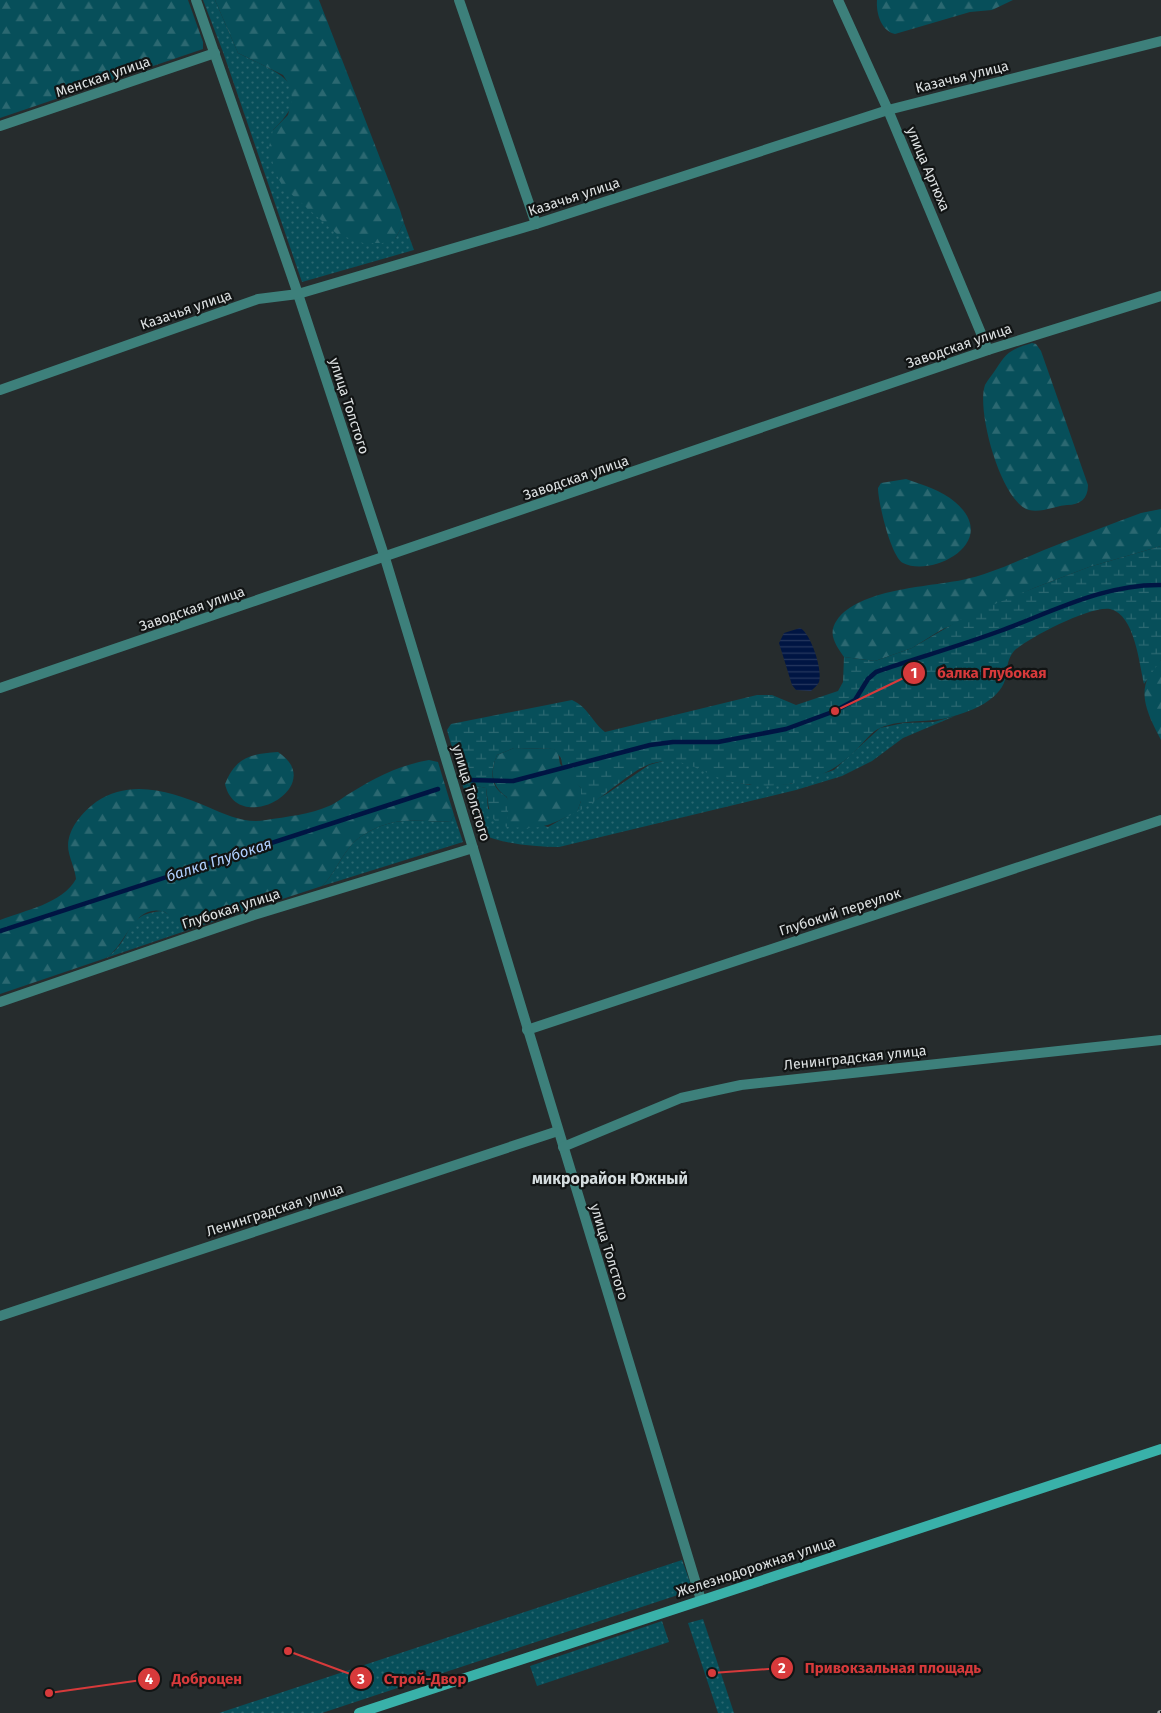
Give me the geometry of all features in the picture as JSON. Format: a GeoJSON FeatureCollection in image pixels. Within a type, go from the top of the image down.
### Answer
{"type":"FeatureCollection","features":[{"type":"Feature","properties":{"kind":"main road","name":"Железнодорожная улица"},"geometry":{"type":"LineString","coordinates":[[359,1713],[1161,1449]]}},
{"type":"Feature","properties":{"kind":"street","name":"улица Толстого"},"geometry":{"type":"LineString","coordinates":[[196,0],[298,294],[385,558],[562,1147],[702,1600]]}},
{"type":"Feature","properties":{"kind":"street"},"geometry":{"type":"LineString","coordinates":[[459,0],[536,224]]}},
{"type":"Feature","properties":{"kind":"street","name":"улица Артюха"},"geometry":{"type":"LineString","coordinates":[[838,0],[888,110],[988,350]]}},
{"type":"Feature","properties":{"kind":"street","name":"Казачья улица"},"geometry":{"type":"LineString","coordinates":[[0,390],[258,299],[298,294],[536,224],[888,110],[1161,41]]}},
{"type":"Feature","properties":{"kind":"street","name":"Менская улица"},"geometry":{"type":"LineString","coordinates":[[0,126],[215,53]]}},
{"type":"Feature","properties":{"kind":"street","name":"Заводская улица"},"geometry":{"type":"LineString","coordinates":[[0,688],[385,558],[988,350],[1161,296]]}},
{"type":"Feature","properties":{"kind":"street","name":"Глубокий переулок"},"geometry":{"type":"LineString","coordinates":[[527,1030],[1161,820]]}},
{"type":"Feature","properties":{"kind":"street","name":"Глубокая улица"},"geometry":{"type":"LineString","coordinates":[[0,1002],[254,915],[473,848]]}},
{"type":"Feature","properties":{"kind":"street","name":"Ленинградская улица"},"geometry":{"type":"LineString","coordinates":[[562,1147],[681,1098],[741,1085],[1161,1040]]}},
{"type":"Feature","properties":{"kind":"street","name":"Ленинградская улица"},"geometry":{"type":"LineString","coordinates":[[0,1316],[558,1131]]}},
{"type":"Feature","properties":{"kind":"green space"},"geometry":{"type":"Polygon","coordinates":[[[0,0],[188,0],[203,42],[203,49],[0,118],[0,0]]]}},
{"type":"Feature","properties":{"kind":"green space"},"geometry":{"type":"Polygon","coordinates":[[[203,0],[215,0],[238,53],[278,74],[287,81],[293,90],[293,101],[287,114],[273,130],[395,239],[404,223],[414,250],[302,282],[223,52],[203,0]]]}},
{"type":"Feature","properties":{"kind":"green space"},"geometry":{"type":"Polygon","coordinates":[[[215,0],[319,0],[400,210],[404,223],[395,239],[383,243],[363,243],[337,234],[283,187],[275,172],[269,147],[273,130],[288,115],[292,99],[290,86],[283,75],[238,53],[215,0]]]}},
{"type":"Feature","properties":{"kind":"green space"},"geometry":{"type":"Polygon","coordinates":[[[877,0],[1013,0],[992,10],[970,12],[895,34],[886,29],[880,21],[877,0]]]}},
{"type":"Feature","properties":{"kind":"green space"},"geometry":{"type":"Polygon","coordinates":[[[1032,343],[1036,344],[1041,351],[1088,485],[1087,494],[1079,502],[1038,511],[1029,510],[1019,503],[1009,491],[1000,474],[988,433],[983,397],[985,385],[1003,358],[1015,349],[1032,343]]]}},
{"type":"Feature","properties":{"kind":"green space"},"geometry":{"type":"Polygon","coordinates":[[[906,479],[944,494],[955,502],[967,517],[971,531],[967,543],[958,553],[945,561],[915,566],[903,563],[898,559],[894,551],[880,505],[878,488],[881,483],[906,479]]]}},
{"type":"Feature","properties":{"kind":"green space"},"geometry":{"type":"Polygon","coordinates":[[[1161,509],[1161,546],[1089,567],[1034,588],[941,630],[912,648],[875,661],[844,657],[834,639],[833,630],[837,620],[847,610],[861,602],[895,591],[962,580],[983,574],[1141,513],[1161,509]]]}},
{"type":"Feature","properties":{"kind":"green space"},"geometry":{"type":"Polygon","coordinates":[[[1161,546],[1161,660],[1144,684],[1138,653],[1125,620],[1118,613],[1110,609],[1101,609],[1075,617],[1021,645],[1012,654],[1002,687],[984,704],[961,714],[945,718],[898,723],[880,728],[835,767],[809,780],[781,785],[749,785],[725,780],[680,762],[661,761],[642,768],[596,801],[577,812],[581,801],[581,788],[564,773],[561,758],[554,749],[514,748],[497,755],[492,774],[494,784],[508,800],[507,820],[509,827],[497,822],[490,813],[486,788],[462,783],[447,730],[451,724],[572,700],[582,707],[605,732],[757,695],[772,695],[796,705],[838,691],[843,682],[844,657],[875,661],[912,648],[970,614],[1034,588],[1089,567],[1161,546]]]}},
{"type":"Feature","properties":{"kind":"green space"},"geometry":{"type":"Polygon","coordinates":[[[1161,660],[1161,740],[1147,709],[1145,689],[1147,679],[1161,660]]]}},
{"type":"Feature","properties":{"kind":"green space"},"geometry":{"type":"Polygon","coordinates":[[[955,716],[903,738],[872,761],[842,776],[796,790],[559,847],[518,844],[497,840],[478,833],[462,783],[486,788],[488,809],[548,827],[608,793],[649,765],[663,761],[679,760],[726,780],[749,785],[790,784],[834,770],[880,728],[904,723],[934,722],[955,716]]]}},
{"type":"Feature","properties":{"kind":"green space"},"geometry":{"type":"Polygon","coordinates":[[[514,748],[554,749],[558,752],[560,764],[581,788],[581,801],[577,812],[544,826],[530,828],[509,827],[507,820],[507,797],[495,783],[493,767],[497,755],[514,748]]]}},
{"type":"Feature","properties":{"kind":"green space"},"geometry":{"type":"Polygon","coordinates":[[[278,752],[291,765],[293,779],[287,791],[276,801],[261,807],[246,807],[233,800],[225,784],[234,768],[252,756],[278,752]]]}},
{"type":"Feature","properties":{"kind":"green space"},"geometry":{"type":"Polygon","coordinates":[[[429,760],[438,762],[454,815],[451,821],[397,822],[373,829],[354,843],[345,853],[322,886],[197,927],[180,923],[162,911],[152,911],[144,914],[106,958],[0,994],[0,920],[42,905],[62,895],[70,888],[76,879],[68,846],[71,831],[85,812],[96,802],[109,795],[123,791],[137,789],[152,790],[166,792],[194,801],[236,818],[259,821],[322,809],[389,772],[429,760]]]}},
{"type":"Feature","properties":{"kind":"green space"},"geometry":{"type":"Polygon","coordinates":[[[454,815],[463,842],[322,886],[349,848],[373,829],[397,822],[451,821],[454,815]]]}},
{"type":"Feature","properties":{"kind":"green space"},"geometry":{"type":"Polygon","coordinates":[[[163,911],[185,925],[197,927],[106,958],[115,951],[134,922],[140,917],[163,911]]]}},
{"type":"Feature","properties":{"kind":"green space"},"geometry":{"type":"Polygon","coordinates":[[[682,1560],[693,1590],[322,1713],[219,1713],[682,1560]]]}},
{"type":"Feature","properties":{"kind":"green space"},"geometry":{"type":"Polygon","coordinates":[[[703,1619],[734,1713],[718,1713],[688,1623],[703,1619]]]}},
{"type":"Feature","properties":{"kind":"green space"},"geometry":{"type":"Polygon","coordinates":[[[662,1621],[669,1642],[537,1686],[530,1666],[662,1621]]]}},
{"type":"Feature","properties":{"kind":"water"},"geometry":{"type":"Polygon","coordinates":[[[800,628],[812,644],[818,661],[819,682],[811,691],[796,690],[792,685],[779,643],[784,633],[800,628]]]}},
{"type":"Feature","properties":{"kind":"waterway","name":"балка Глубокая"},"geometry":{"type":"LineString","coordinates":[[469,780],[513,781],[650,745],[673,742],[718,742],[786,729],[835,711],[855,700],[868,679],[876,672],[1020,624],[1079,600],[1119,589],[1161,585]]}},
{"type":"Feature","properties":{"kind":"waterway","name":"балка Глубокая"},"geometry":{"type":"LineString","coordinates":[[0,931],[438,789]]}},
{"type":"Feature","properties":{"kind":"place","name":"балка Глубокая"},"geometry":{"type":"Point","coordinates":[835,711]}},
{"type":"Feature","properties":{"kind":"place","name":"Строй-Двор"},"geometry":{"type":"Point","coordinates":[288,1651]}},
{"type":"Feature","properties":{"kind":"place","name":"Привокзальная площадь"},"geometry":{"type":"Point","coordinates":[712,1673]}},
{"type":"Feature","properties":{"kind":"place","name":"Доброцен"},"geometry":{"type":"Point","coordinates":[49,1693]}},
{"type":"Feature","properties":{"kind":"district","name":"микрорайон Южный"},"geometry":{"type":"Point","coordinates":[610,1178]}}]}
